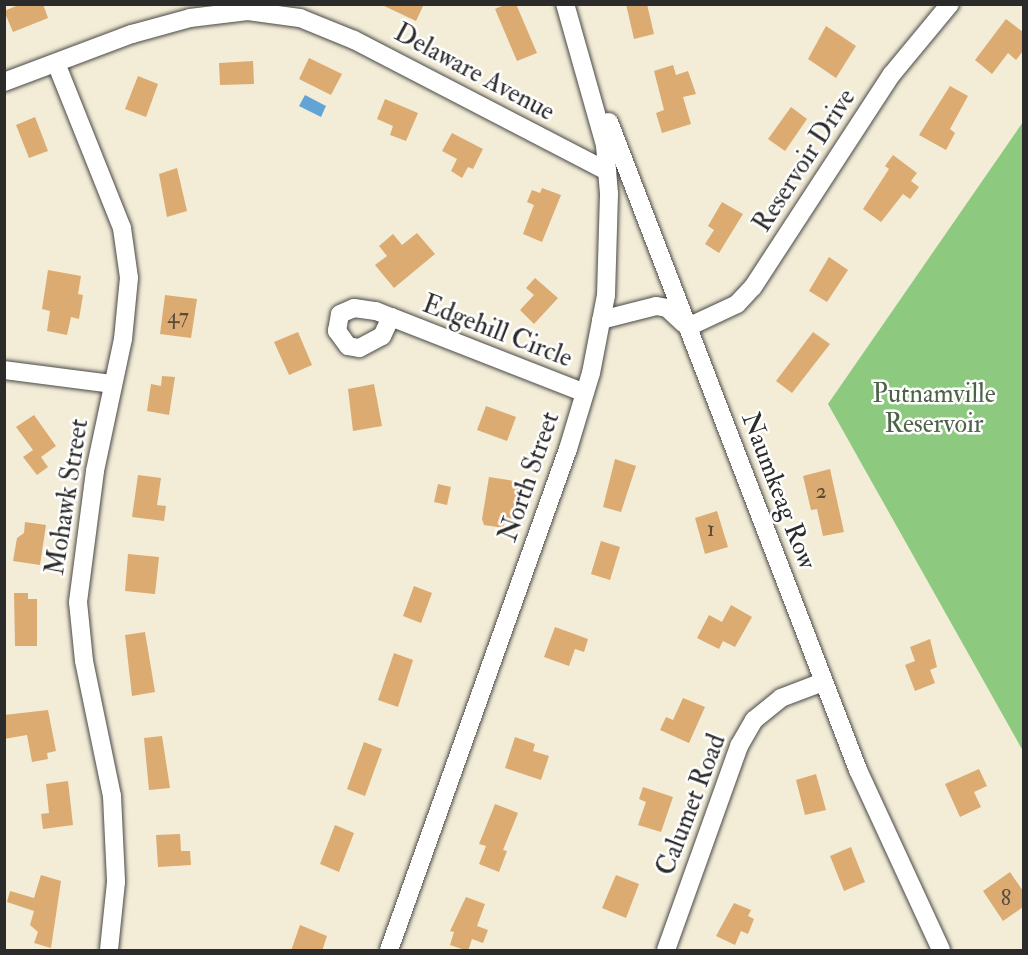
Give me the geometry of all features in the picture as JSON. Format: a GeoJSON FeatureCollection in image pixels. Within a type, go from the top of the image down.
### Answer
{"type":"FeatureCollection","features":[{"type":"Feature","properties":{"kind":"street","name":"North Street"},"geometry":{"type":"LineString","coordinates":[[389,951],[568,449],[585,393],[606,295],[607,171],[605,145],[579,45],[565,4]]}},
{"type":"Feature","properties":{"kind":"street","name":"Reservoir Drive"},"geometry":{"type":"LineString","coordinates":[[688,327],[737,304],[753,287],[892,74],[950,4]]}},
{"type":"Feature","properties":{"kind":"street","name":"Delaware Avenue"},"geometry":{"type":"LineString","coordinates":[[4,82],[132,34],[190,18],[248,11],[300,18],[354,40],[607,171]]}},
{"type":"Feature","properties":{"kind":"street","name":"Naumkeag Row"},"geometry":{"type":"LineString","coordinates":[[579,45],[858,770],[941,951]]}},
{"type":"Feature","properties":{"kind":"street","name":"Mohawk Street"},"geometry":{"type":"LineString","coordinates":[[56,63],[122,228],[129,278],[123,339],[94,471],[78,602],[84,661],[112,796],[116,882],[109,951]]}},
{"type":"Feature","properties":{"kind":"street"},"geometry":{"type":"LineString","coordinates":[[601,320],[656,306],[667,308],[688,327]]}},
{"type":"Feature","properties":{"kind":"street","name":"Edgehill Circle"},"geometry":{"type":"LineString","coordinates":[[392,317],[585,393]]}},
{"type":"Feature","properties":{"kind":"street"},"geometry":{"type":"LineString","coordinates":[[4,370],[112,384]]}},
{"type":"Feature","properties":{"kind":"street","name":"Calumet Road"},"geometry":{"type":"LineString","coordinates":[[666,951],[739,746],[754,720],[781,698],[823,682]]}},
{"type":"Feature","properties":{"kind":"green space","name":"Putnamville Reservoir"},"geometry":{"type":"Polygon","coordinates":[[[1023,122],[1023,751],[828,404],[1023,122]]]}},
{"type":"Feature","properties":{"kind":"water"},"geometry":{"type":"Polygon","coordinates":[[[305,95],[326,106],[321,117],[299,106],[305,95]]]}},
{"type":"Feature","properties":{"kind":"building"},"geometry":{"type":"Polygon","coordinates":[[[21,4],[43,4],[48,18],[13,32],[4,11],[21,4]]]}},
{"type":"Feature","properties":{"kind":"building"},"geometry":{"type":"Polygon","coordinates":[[[380,4],[424,4],[416,21],[380,4]]]}},
{"type":"Feature","properties":{"kind":"building"},"geometry":{"type":"Polygon","coordinates":[[[506,4],[516,4],[537,53],[517,61],[495,9],[506,4]]]}},
{"type":"Feature","properties":{"kind":"building"},"geometry":{"type":"Polygon","coordinates":[[[626,4],[647,4],[654,34],[634,39],[626,4]]]}},
{"type":"Feature","properties":{"kind":"building"},"geometry":{"type":"Polygon","coordinates":[[[1006,19],[1023,32],[1023,51],[1016,60],[1008,53],[992,74],[975,60],[1006,19]]]}},
{"type":"Feature","properties":{"kind":"building"},"geometry":{"type":"Polygon","coordinates":[[[826,26],[856,46],[836,78],[808,59],[826,26]]]}},
{"type":"Feature","properties":{"kind":"building"},"geometry":{"type":"Polygon","coordinates":[[[309,58],[342,74],[331,95],[299,79],[309,58]]]}},
{"type":"Feature","properties":{"kind":"building"},"geometry":{"type":"Polygon","coordinates":[[[253,61],[254,84],[220,85],[219,63],[253,61]]]}},
{"type":"Feature","properties":{"kind":"building"},"geometry":{"type":"Polygon","coordinates":[[[673,65],[676,75],[688,71],[696,94],[683,97],[691,124],[662,133],[656,113],[664,110],[654,71],[673,65]]]}},
{"type":"Feature","properties":{"kind":"building"},"geometry":{"type":"Polygon","coordinates":[[[138,76],[158,84],[146,117],[125,109],[138,76]]]}},
{"type":"Feature","properties":{"kind":"building"},"geometry":{"type":"Polygon","coordinates":[[[950,86],[968,96],[950,129],[955,133],[946,150],[919,135],[950,86]]]}},
{"type":"Feature","properties":{"kind":"building"},"geometry":{"type":"Polygon","coordinates":[[[385,99],[418,113],[406,141],[390,135],[393,126],[377,119],[385,99]]]}},
{"type":"Feature","properties":{"kind":"building"},"geometry":{"type":"Polygon","coordinates":[[[791,107],[807,119],[785,151],[768,139],[791,107]]]}},
{"type":"Feature","properties":{"kind":"building"},"geometry":{"type":"Polygon","coordinates":[[[35,117],[48,151],[29,158],[16,125],[35,117]]]}},
{"type":"Feature","properties":{"kind":"building"},"geometry":{"type":"Polygon","coordinates":[[[452,133],[483,149],[473,169],[468,167],[462,178],[451,171],[457,159],[442,151],[452,133]]]}},
{"type":"Feature","properties":{"kind":"building"},"geometry":{"type":"Polygon","coordinates":[[[893,155],[917,173],[911,181],[919,187],[910,199],[903,194],[881,222],[863,209],[889,169],[885,166],[893,155]]]}},
{"type":"Feature","properties":{"kind":"building"},"geometry":{"type":"Polygon","coordinates":[[[177,168],[187,211],[167,217],[159,174],[177,168]]]}},
{"type":"Feature","properties":{"kind":"building"},"geometry":{"type":"Polygon","coordinates":[[[542,188],[561,195],[542,242],[523,234],[534,205],[527,202],[532,190],[540,193],[542,188]]]}},
{"type":"Feature","properties":{"kind":"building"},"geometry":{"type":"Polygon","coordinates":[[[722,202],[743,214],[719,253],[705,244],[714,230],[708,226],[722,202]]]}},
{"type":"Feature","properties":{"kind":"building"},"geometry":{"type":"Polygon","coordinates":[[[417,233],[435,254],[394,288],[375,265],[387,256],[379,246],[393,234],[402,245],[417,233]]]}},
{"type":"Feature","properties":{"kind":"building"},"geometry":{"type":"Polygon","coordinates":[[[829,257],[848,270],[827,302],[809,291],[829,257]]]}},
{"type":"Feature","properties":{"kind":"building"},"geometry":{"type":"Polygon","coordinates":[[[48,270],[81,276],[78,294],[83,295],[79,319],[71,317],[67,335],[47,331],[50,311],[42,309],[48,270]]]}},
{"type":"Feature","properties":{"kind":"building"},"geometry":{"type":"Polygon","coordinates":[[[535,278],[558,298],[534,324],[520,310],[534,295],[526,288],[535,278]]]}},
{"type":"Feature","properties":{"kind":"building"},"geometry":{"type":"Polygon","coordinates":[[[165,295],[197,299],[191,338],[160,334],[165,295]]]}},
{"type":"Feature","properties":{"kind":"building"},"geometry":{"type":"Polygon","coordinates":[[[298,332],[312,365],[289,375],[274,342],[298,332]]]}},
{"type":"Feature","properties":{"kind":"building"},"geometry":{"type":"Polygon","coordinates":[[[813,332],[830,344],[792,393],[776,381],[813,332]]]}},
{"type":"Feature","properties":{"kind":"building"},"geometry":{"type":"Polygon","coordinates":[[[162,376],[175,377],[169,415],[147,411],[151,384],[161,386],[162,376]]]}},
{"type":"Feature","properties":{"kind":"building"},"geometry":{"type":"Polygon","coordinates":[[[374,384],[382,426],[353,431],[348,389],[374,384]]]}},
{"type":"Feature","properties":{"kind":"building"},"geometry":{"type":"Polygon","coordinates":[[[486,406],[516,417],[507,441],[477,430],[486,406]]]}},
{"type":"Feature","properties":{"kind":"building"},"geometry":{"type":"Polygon","coordinates":[[[34,415],[56,446],[41,457],[48,467],[37,475],[23,457],[33,450],[16,427],[34,415]]]}},
{"type":"Feature","properties":{"kind":"building"},"geometry":{"type":"Polygon","coordinates":[[[615,459],[636,466],[621,512],[603,507],[615,459]]]}},
{"type":"Feature","properties":{"kind":"building"},"geometry":{"type":"Polygon","coordinates":[[[830,469],[844,532],[823,536],[817,509],[811,510],[803,476],[830,469]]]}},
{"type":"Feature","properties":{"kind":"building"},"geometry":{"type":"Polygon","coordinates":[[[138,475],[161,478],[157,505],[166,506],[164,521],[132,517],[138,475]]]}},
{"type":"Feature","properties":{"kind":"building"},"geometry":{"type":"Polygon","coordinates":[[[489,477],[521,482],[514,520],[505,518],[504,528],[484,525],[482,519],[489,477]]]}},
{"type":"Feature","properties":{"kind":"building"},"geometry":{"type":"Polygon","coordinates":[[[438,484],[451,487],[447,505],[434,502],[438,484]]]}},
{"type":"Feature","properties":{"kind":"building"},"geometry":{"type":"Polygon","coordinates":[[[717,511],[728,547],[705,554],[695,518],[717,511]]]}},
{"type":"Feature","properties":{"kind":"building"},"geometry":{"type":"Polygon","coordinates":[[[25,522],[46,525],[40,565],[13,561],[17,538],[24,533],[25,522]]]}},
{"type":"Feature","properties":{"kind":"building"},"geometry":{"type":"Polygon","coordinates":[[[601,541],[620,547],[610,580],[591,574],[601,541]]]}},
{"type":"Feature","properties":{"kind":"building"},"geometry":{"type":"Polygon","coordinates":[[[128,554],[159,557],[155,594],[125,591],[128,554]]]}},
{"type":"Feature","properties":{"kind":"building"},"geometry":{"type":"Polygon","coordinates":[[[414,586],[432,593],[421,623],[403,616],[414,586]]]}},
{"type":"Feature","properties":{"kind":"building"},"geometry":{"type":"Polygon","coordinates":[[[14,593],[28,593],[28,599],[37,599],[37,646],[15,646],[14,593]]]}},
{"type":"Feature","properties":{"kind":"building"},"geometry":{"type":"Polygon","coordinates":[[[731,605],[752,617],[735,647],[723,641],[719,649],[697,638],[709,615],[722,622],[731,605]]]}},
{"type":"Feature","properties":{"kind":"building"},"geometry":{"type":"Polygon","coordinates":[[[555,627],[588,639],[584,652],[575,649],[569,666],[544,657],[555,627]]]}},
{"type":"Feature","properties":{"kind":"building"},"geometry":{"type":"Polygon","coordinates":[[[145,632],[155,692],[132,696],[125,635],[145,632]]]}},
{"type":"Feature","properties":{"kind":"building"},"geometry":{"type":"Polygon","coordinates":[[[930,639],[937,667],[930,670],[935,683],[915,691],[905,665],[915,661],[910,647],[930,639]]]}},
{"type":"Feature","properties":{"kind":"building"},"geometry":{"type":"Polygon","coordinates":[[[394,653],[413,660],[398,707],[378,700],[394,653]]]}},
{"type":"Feature","properties":{"kind":"building"},"geometry":{"type":"Polygon","coordinates":[[[683,698],[705,707],[689,743],[660,730],[666,717],[673,720],[683,698]]]}},
{"type":"Feature","properties":{"kind":"building"},"geometry":{"type":"Polygon","coordinates":[[[48,710],[56,751],[47,753],[48,759],[32,762],[27,735],[4,739],[4,715],[48,710]]]}},
{"type":"Feature","properties":{"kind":"building"},"geometry":{"type":"Polygon","coordinates":[[[162,736],[170,788],[149,790],[144,738],[162,736]]]}},
{"type":"Feature","properties":{"kind":"building"},"geometry":{"type":"Polygon","coordinates":[[[515,737],[535,744],[533,751],[549,756],[541,780],[505,768],[515,737]]]}},
{"type":"Feature","properties":{"kind":"building"},"geometry":{"type":"Polygon","coordinates":[[[364,742],[382,749],[365,796],[347,789],[364,742]]]}},
{"type":"Feature","properties":{"kind":"building"},"geometry":{"type":"Polygon","coordinates":[[[979,769],[987,786],[974,792],[981,807],[960,817],[945,784],[979,769]]]}},
{"type":"Feature","properties":{"kind":"building"},"geometry":{"type":"Polygon","coordinates":[[[816,774],[826,810],[805,815],[796,780],[816,774]]]}},
{"type":"Feature","properties":{"kind":"building"},"geometry":{"type":"Polygon","coordinates":[[[68,781],[73,825],[43,829],[41,814],[49,813],[46,784],[68,781]]]}},
{"type":"Feature","properties":{"kind":"building"},"geometry":{"type":"Polygon","coordinates":[[[643,787],[673,797],[661,832],[638,825],[646,802],[639,799],[643,787]]]}},
{"type":"Feature","properties":{"kind":"building"},"geometry":{"type":"Polygon","coordinates":[[[495,804],[518,813],[503,850],[507,851],[499,872],[479,864],[486,846],[479,844],[495,804]]]}},
{"type":"Feature","properties":{"kind":"building"},"geometry":{"type":"Polygon","coordinates":[[[335,825],[354,833],[339,872],[320,864],[335,825]]]}},
{"type":"Feature","properties":{"kind":"building"},"geometry":{"type":"Polygon","coordinates":[[[180,834],[181,851],[190,851],[191,865],[158,867],[156,835],[180,834]]]}},
{"type":"Feature","properties":{"kind":"building"},"geometry":{"type":"Polygon","coordinates":[[[851,847],[865,882],[844,891],[830,856],[851,847]]]}},
{"type":"Feature","properties":{"kind":"building"},"geometry":{"type":"Polygon","coordinates":[[[1010,872],[1023,891],[1023,907],[1003,921],[983,891],[1010,872]]]}},
{"type":"Feature","properties":{"kind":"building"},"geometry":{"type":"Polygon","coordinates":[[[41,875],[61,881],[51,948],[34,943],[38,932],[30,925],[34,911],[7,902],[10,891],[34,898],[41,875]]]}},
{"type":"Feature","properties":{"kind":"building"},"geometry":{"type":"Polygon","coordinates":[[[616,875],[639,884],[626,918],[602,908],[616,875]]]}},
{"type":"Feature","properties":{"kind":"building"},"geometry":{"type":"Polygon","coordinates":[[[466,897],[485,904],[477,926],[488,930],[483,943],[472,939],[468,951],[450,945],[454,932],[450,931],[466,897]]]}},
{"type":"Feature","properties":{"kind":"building"},"geometry":{"type":"Polygon","coordinates":[[[734,903],[751,910],[748,916],[754,919],[748,934],[741,931],[735,945],[716,936],[734,903]]]}},
{"type":"Feature","properties":{"kind":"building"},"geometry":{"type":"Polygon","coordinates":[[[300,925],[327,936],[322,951],[291,951],[300,925]]]}}]}
